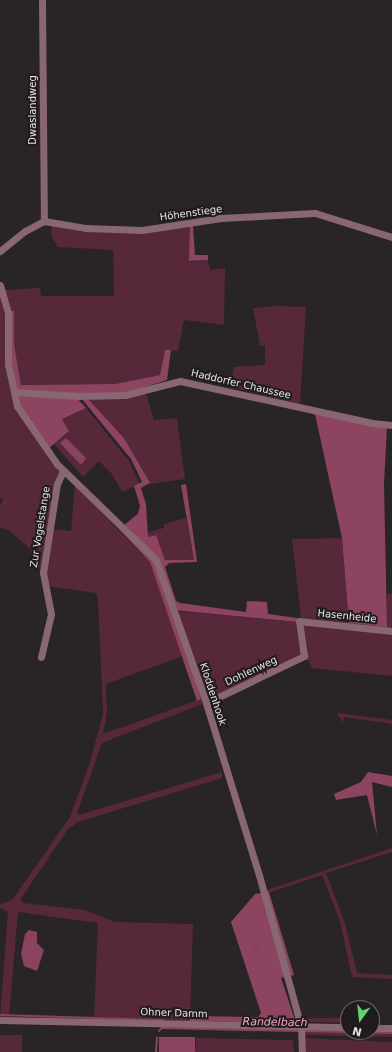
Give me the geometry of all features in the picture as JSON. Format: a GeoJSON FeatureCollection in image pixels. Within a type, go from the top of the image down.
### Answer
{"type":"FeatureCollection","features":[{"type":"Feature","properties":{"kind":"street","name":"Dwaslandweg"},"geometry":{"type":"LineString","coordinates":[[42,0],[44,221]]}},
{"type":"Feature","properties":{"kind":"street","name":"Höhenstiege"},"geometry":{"type":"LineString","coordinates":[[44,221],[86,228],[136,230],[221,218],[315,213],[392,237]]}},
{"type":"Feature","properties":{"kind":"street"},"geometry":{"type":"LineString","coordinates":[[0,251],[25,231],[44,221]]}},
{"type":"Feature","properties":{"kind":"street","name":"Kloddenhook"},"geometry":{"type":"LineString","coordinates":[[0,285],[8,313],[8,364],[17,406],[32,430],[63,471],[139,541],[156,560],[206,703],[259,875],[301,1029],[302,1052]]}},
{"type":"Feature","properties":{"kind":"street","name":"Haddorfer Chaussee"},"geometry":{"type":"LineString","coordinates":[[14,392],[78,396],[125,395],[180,380],[372,423],[392,425]]}},
{"type":"Feature","properties":{"kind":"street","name":"Zur Vogelstange"},"geometry":{"type":"LineString","coordinates":[[41,657],[51,614],[43,572],[55,491],[63,471]]}},
{"type":"Feature","properties":{"kind":"street","name":"Hasenheide"},"geometry":{"type":"LineString","coordinates":[[304,656],[299,621],[392,631]]}},
{"type":"Feature","properties":{"kind":"street","name":"Dohlenweg"},"geometry":{"type":"LineString","coordinates":[[206,703],[304,656]]}},
{"type":"Feature","properties":{"kind":"street","name":"Ohner Damm"},"geometry":{"type":"LineString","coordinates":[[0,1020],[301,1029],[340,1027]]}},
{"type":"Feature","properties":{"kind":"street"},"geometry":{"type":"LineString","coordinates":[[380,1028],[392,1028]]}},
{"type":"Feature","properties":{"kind":"shaded area"},"geometry":{"type":"Polygon","coordinates":[[[52,226],[128,233],[190,226],[191,262],[208,260],[210,270],[225,268],[224,325],[184,320],[178,351],[165,350],[160,375],[115,384],[21,385],[14,344],[14,311],[9,311],[5,290],[40,288],[41,296],[114,296],[113,250],[58,247],[51,236],[52,226]]]}},
{"type":"Feature","properties":{"kind":"shaded area"},"geometry":{"type":"Polygon","coordinates":[[[190,226],[193,226],[195,255],[208,255],[208,260],[189,261],[190,226]]]}},
{"type":"Feature","properties":{"kind":"shaded area"},"geometry":{"type":"Polygon","coordinates":[[[0,289],[6,312],[7,364],[61,472],[41,572],[30,549],[10,531],[0,527],[0,505],[3,499],[0,498],[0,289]]]}},
{"type":"Feature","properties":{"kind":"shaded area"},"geometry":{"type":"Polygon","coordinates":[[[276,306],[306,307],[300,404],[230,387],[234,367],[265,365],[265,346],[260,346],[253,308],[276,306]]]}},
{"type":"Feature","properties":{"kind":"shaded area"},"geometry":{"type":"Polygon","coordinates":[[[9,311],[14,311],[14,344],[21,385],[115,384],[160,375],[165,350],[171,350],[167,380],[126,393],[77,398],[86,408],[62,419],[69,431],[48,449],[19,406],[10,363],[9,311]]]}},
{"type":"Feature","properties":{"kind":"shaded area"},"geometry":{"type":"Polygon","coordinates":[[[146,393],[154,420],[177,418],[185,479],[150,484],[124,438],[87,398],[146,393]]]}},
{"type":"Feature","properties":{"kind":"shaded area"},"geometry":{"type":"Polygon","coordinates":[[[81,398],[87,398],[124,438],[150,483],[141,488],[146,504],[148,537],[156,535],[165,560],[194,560],[181,485],[186,484],[197,562],[169,563],[165,567],[176,601],[180,603],[246,612],[247,601],[267,602],[268,614],[297,618],[298,622],[173,610],[201,699],[197,701],[150,562],[119,529],[138,514],[140,506],[134,486],[142,482],[131,459],[81,398]]]}},
{"type":"Feature","properties":{"kind":"shaded area"},"geometry":{"type":"Polygon","coordinates":[[[86,408],[129,461],[140,484],[122,492],[112,474],[99,461],[83,477],[54,444],[69,431],[62,419],[86,408]]]}},
{"type":"Feature","properties":{"kind":"shaded area"},"geometry":{"type":"Polygon","coordinates":[[[315,414],[387,427],[384,484],[387,627],[349,623],[342,538],[315,414]]]}},
{"type":"Feature","properties":{"kind":"shaded area"},"geometry":{"type":"Polygon","coordinates":[[[66,438],[86,458],[81,465],[60,443],[66,438]]]}},
{"type":"Feature","properties":{"kind":"shaded area"},"geometry":{"type":"Polygon","coordinates":[[[75,485],[150,562],[183,656],[106,684],[107,712],[103,734],[201,699],[202,704],[102,743],[77,813],[79,815],[222,772],[222,778],[78,822],[68,829],[20,900],[23,903],[85,910],[115,922],[193,924],[190,1021],[94,1018],[98,923],[18,912],[9,1016],[0,1018],[8,912],[0,908],[0,905],[13,899],[70,817],[90,762],[103,714],[98,600],[96,593],[47,586],[45,572],[52,529],[71,531],[75,485]]]}},
{"type":"Feature","properties":{"kind":"shaded area"},"geometry":{"type":"Polygon","coordinates":[[[186,518],[194,560],[165,560],[156,535],[148,537],[148,532],[164,528],[164,524],[186,518]]]}},
{"type":"Feature","properties":{"kind":"shaded area"},"geometry":{"type":"Polygon","coordinates":[[[342,538],[349,623],[301,618],[292,539],[342,538]]]}},
{"type":"Feature","properties":{"kind":"shaded area"},"geometry":{"type":"Polygon","coordinates":[[[387,594],[392,594],[392,627],[387,627],[387,594]]]}},
{"type":"Feature","properties":{"kind":"shaded area"},"geometry":{"type":"Polygon","coordinates":[[[177,611],[298,622],[302,656],[207,701],[177,611]]]}},
{"type":"Feature","properties":{"kind":"shaded area"},"geometry":{"type":"Polygon","coordinates":[[[301,622],[392,632],[392,676],[312,668],[306,656],[301,622]]]}},
{"type":"Feature","properties":{"kind":"shaded area"},"geometry":{"type":"Polygon","coordinates":[[[337,713],[392,720],[392,724],[344,717],[343,723],[337,713]]]}},
{"type":"Feature","properties":{"kind":"shaded area"},"geometry":{"type":"Polygon","coordinates":[[[368,772],[392,776],[392,787],[372,782],[377,835],[367,795],[336,800],[334,794],[361,782],[368,772]]]}},
{"type":"Feature","properties":{"kind":"shaded area"},"geometry":{"type":"Polygon","coordinates":[[[392,848],[392,852],[326,873],[345,923],[357,973],[392,975],[392,979],[352,977],[340,922],[322,875],[265,894],[264,891],[392,848]]]}},
{"type":"Feature","properties":{"kind":"shaded area"},"geometry":{"type":"Polygon","coordinates":[[[269,892],[294,975],[281,978],[296,1023],[190,1021],[190,1016],[258,1017],[261,1013],[231,922],[255,894],[269,892]]]}},
{"type":"Feature","properties":{"kind":"shaded area"},"geometry":{"type":"Polygon","coordinates":[[[29,930],[37,932],[37,943],[44,950],[37,971],[24,966],[21,954],[25,934],[29,930]]]}},
{"type":"Feature","properties":{"kind":"shaded area"},"geometry":{"type":"Polygon","coordinates":[[[255,937],[260,941],[260,958],[255,957],[250,944],[255,937]]]}},
{"type":"Feature","properties":{"kind":"shaded area"},"geometry":{"type":"Polygon","coordinates":[[[302,1018],[340,1018],[340,1023],[309,1022],[302,1018]]]}},
{"type":"Feature","properties":{"kind":"shaded area"},"geometry":{"type":"Polygon","coordinates":[[[304,1029],[340,1030],[340,1036],[303,1035],[304,1029]]]}},
{"type":"Feature","properties":{"kind":"shaded area"},"geometry":{"type":"Polygon","coordinates":[[[380,1031],[392,1031],[392,1037],[380,1037],[380,1031]]]}},
{"type":"Feature","properties":{"kind":"shaded area"},"geometry":{"type":"Polygon","coordinates":[[[0,1035],[22,1035],[22,1052],[0,1052],[0,1035]]]}},
{"type":"Feature","properties":{"kind":"shaded area"},"geometry":{"type":"Polygon","coordinates":[[[159,1037],[195,1037],[195,1052],[159,1052],[159,1037]]]}},
{"type":"Feature","properties":{"kind":"shaded area"},"geometry":{"type":"Polygon","coordinates":[[[196,1038],[293,1040],[294,1052],[195,1052],[196,1038]]]}},
{"type":"Feature","properties":{"kind":"shaded area"},"geometry":{"type":"Polygon","coordinates":[[[303,1038],[392,1042],[392,1052],[304,1052],[303,1038]]]}},
{"type":"Feature","properties":{"kind":"waterway"},"geometry":{"type":"LineString","coordinates":[[0,1015],[163,1020]]}},
{"type":"Feature","properties":{"kind":"waterway","name":"Randelbach"},"geometry":{"type":"LineString","coordinates":[[159,1031],[162,1028],[298,1031]]}},
{"type":"Feature","properties":{"kind":"waterway","name":"Randelbach"},"geometry":{"type":"LineString","coordinates":[[304,1031],[392,1033]]}},
{"type":"Feature","properties":{"kind":"waterway","name":"Randelbach"},"geometry":{"type":"LineString","coordinates":[[156,1052],[157,1038]]}}]}
